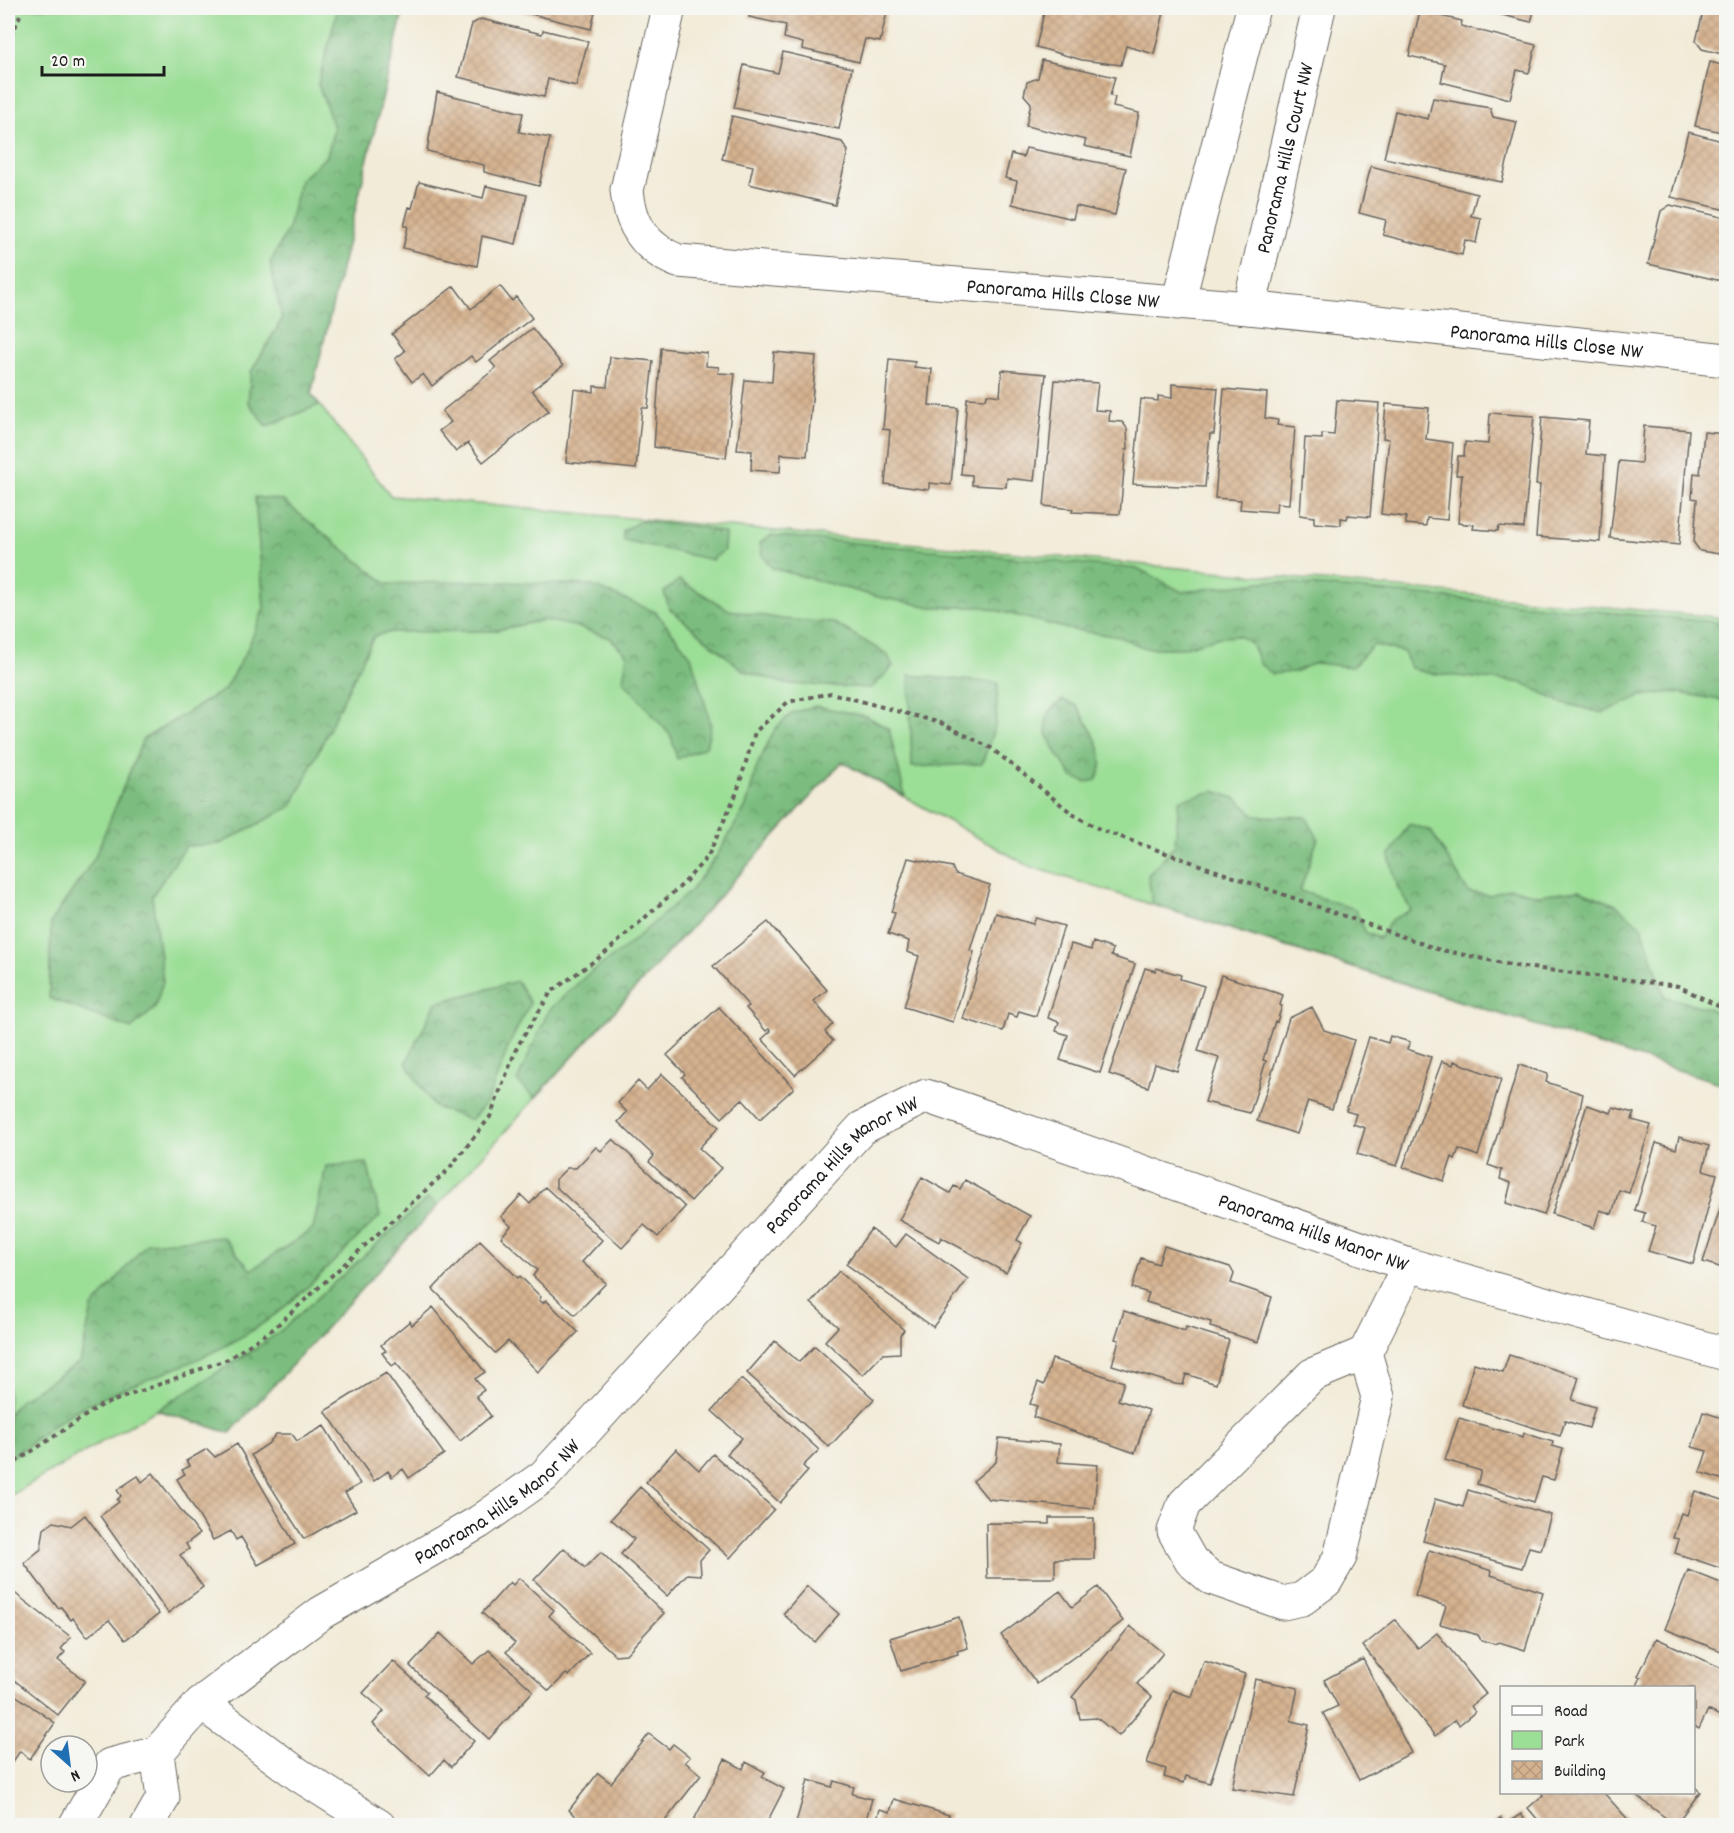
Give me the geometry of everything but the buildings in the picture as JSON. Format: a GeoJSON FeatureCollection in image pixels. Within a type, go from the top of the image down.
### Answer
{"type":"FeatureCollection","features":[{"type":"Feature","properties":{"kind":"street","name":"Panorama Hills Close NW"},"geometry":{"type":"LineString","coordinates":[[669,8],[627,190],[628,204],[637,229],[650,245],[678,261],[1249,308],[1726,360]]}},
{"type":"Feature","properties":{"kind":"street"},"geometry":{"type":"LineString","coordinates":[[1178,303],[1253,8]]}},
{"type":"Feature","properties":{"kind":"street","name":"Panorama Hills Court NW"},"geometry":{"type":"LineString","coordinates":[[1249,308],[1320,8]]}},
{"type":"Feature","properties":{"kind":"street","name":"Panorama Hills Manor NW"},"geometry":{"type":"LineString","coordinates":[[157,1753],[201,1703],[321,1613],[479,1522],[544,1476],[862,1128],[926,1096],[1409,1265],[1726,1353]]}},
{"type":"Feature","properties":{"kind":"street"},"geometry":{"type":"LineString","coordinates":[[1365,1353],[1378,1397],[1341,1557],[1326,1581],[1302,1599],[1283,1603],[1212,1578],[1191,1561],[1174,1530],[1184,1504],[1312,1375],[1365,1353],[1409,1265]]}},
{"type":"Feature","properties":{"kind":"street"},"geometry":{"type":"LineString","coordinates":[[201,1703],[299,1775],[379,1826]]}},
{"type":"Feature","properties":{"kind":"street"},"geometry":{"type":"LineString","coordinates":[[75,1826],[110,1765],[157,1753],[163,1798],[147,1826]]}},
{"type":"Feature","properties":{"kind":"path"},"geometry":{"type":"LineString","coordinates":[[8,44],[23,8]]}},
{"type":"Feature","properties":{"kind":"path"},"geometry":{"type":"LineString","coordinates":[[8,1467],[100,1406],[228,1359],[273,1329],[448,1170],[490,1117],[517,1047],[551,992],[604,954],[684,883],[708,856],[737,792],[755,732],[788,702],[831,693],[941,723],[991,748],[1074,815],[1101,830],[1437,949],[1516,966],[1678,986],[1726,1010]]}},
{"type":"Feature","properties":{"kind":"green space"},"geometry":{"type":"Polygon","coordinates":[[[8,8],[404,8],[311,394],[391,496],[1726,618],[1726,1085],[1029,866],[842,762],[230,1433],[156,1410],[8,1497],[8,8]]]}},
{"type":"Feature","properties":{"kind":"green space"},"geometry":{"type":"Polygon","coordinates":[[[338,8],[404,8],[311,394],[319,405],[267,426],[248,402],[251,372],[282,319],[270,263],[288,229],[300,180],[327,156],[334,128],[318,84],[338,8]]]}},
{"type":"Feature","properties":{"kind":"green space"},"geometry":{"type":"Polygon","coordinates":[[[255,497],[282,500],[387,584],[475,581],[590,585],[656,612],[691,656],[711,724],[706,747],[677,759],[671,736],[623,680],[627,655],[610,638],[574,626],[544,620],[493,631],[391,632],[374,636],[292,806],[220,844],[186,846],[152,896],[163,981],[155,1008],[131,1029],[49,998],[51,922],[94,859],[143,739],[224,690],[247,650],[264,608],[255,497]]]}},
{"type":"Feature","properties":{"kind":"green space"},"geometry":{"type":"Polygon","coordinates":[[[640,521],[701,527],[725,533],[724,550],[712,560],[623,540],[623,531],[640,521]]]}},
{"type":"Feature","properties":{"kind":"green space"},"geometry":{"type":"Polygon","coordinates":[[[771,535],[1139,569],[1182,592],[1268,581],[1726,623],[1726,701],[1674,692],[1641,696],[1602,713],[1560,702],[1523,683],[1427,673],[1411,668],[1404,652],[1374,645],[1352,667],[1315,663],[1294,672],[1272,674],[1260,664],[1251,643],[1239,636],[1220,637],[1182,648],[1145,648],[1120,637],[1068,629],[984,607],[932,607],[878,597],[772,568],[762,555],[760,543],[771,535]]]}},
{"type":"Feature","properties":{"kind":"green space"},"geometry":{"type":"Polygon","coordinates":[[[679,580],[729,610],[783,619],[834,623],[887,654],[893,666],[872,688],[786,684],[744,671],[669,608],[664,592],[679,580]]]}},
{"type":"Feature","properties":{"kind":"green space"},"geometry":{"type":"Polygon","coordinates":[[[909,675],[998,683],[996,723],[982,764],[912,767],[909,675]]]}},
{"type":"Feature","properties":{"kind":"green space"},"geometry":{"type":"Polygon","coordinates":[[[1063,700],[1077,706],[1097,742],[1102,761],[1096,780],[1086,782],[1072,777],[1048,737],[1047,718],[1052,709],[1063,700]]]}},
{"type":"Feature","properties":{"kind":"green space"},"geometry":{"type":"Polygon","coordinates":[[[815,706],[866,716],[889,729],[905,796],[842,762],[535,1098],[517,1081],[549,1010],[588,974],[625,948],[690,891],[716,857],[746,806],[757,766],[775,729],[792,713],[815,706]]]}},
{"type":"Feature","properties":{"kind":"green space"},"geometry":{"type":"Polygon","coordinates":[[[1214,791],[1237,799],[1255,816],[1306,817],[1318,838],[1300,891],[1355,909],[1366,933],[1379,938],[1391,920],[1411,910],[1398,888],[1389,856],[1409,824],[1431,831],[1468,892],[1490,895],[1511,888],[1538,895],[1579,890],[1616,905],[1642,927],[1665,997],[1708,1008],[1726,1019],[1726,1085],[1152,904],[1148,875],[1175,845],[1179,800],[1214,791]]]}},
{"type":"Feature","properties":{"kind":"green space"},"geometry":{"type":"Polygon","coordinates":[[[517,981],[530,1003],[510,1043],[487,1102],[471,1120],[434,1107],[406,1063],[436,1003],[517,981]]]}},
{"type":"Feature","properties":{"kind":"green space"},"geometry":{"type":"Polygon","coordinates":[[[367,1163],[380,1216],[289,1303],[236,1340],[193,1361],[82,1407],[63,1418],[8,1459],[8,1415],[20,1400],[80,1362],[92,1308],[147,1243],[223,1237],[251,1270],[313,1229],[326,1166],[367,1163]]]}},
{"type":"Feature","properties":{"kind":"green space"},"geometry":{"type":"Polygon","coordinates":[[[428,1198],[438,1205],[230,1433],[157,1410],[257,1348],[284,1328],[428,1198]]]}}]}
